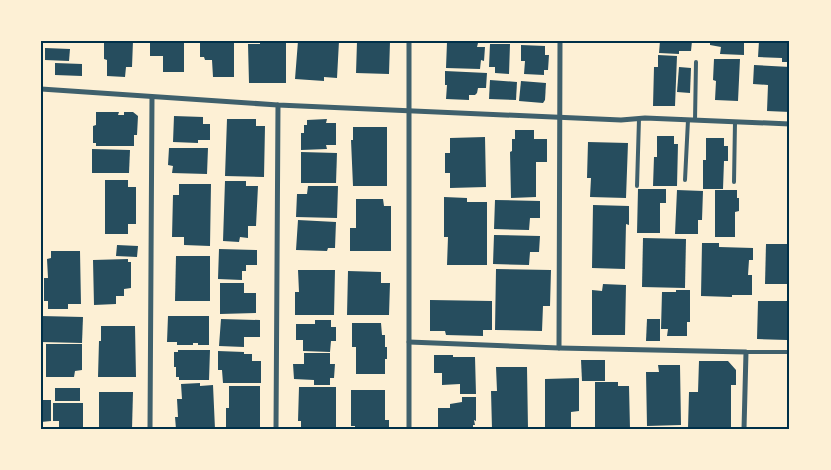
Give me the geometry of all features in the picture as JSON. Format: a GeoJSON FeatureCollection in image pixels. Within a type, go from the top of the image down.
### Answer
{"type":"FeatureCollection","features":[{"type":"Feature","properties":{"kind":"street"},"geometry":{"type":"LineString","coordinates":[[409,41],[409,429]]}},
{"type":"Feature","properties":{"kind":"street"},"geometry":{"type":"LineString","coordinates":[[559,348],[560,41]]}},
{"type":"Feature","properties":{"kind":"street"},"geometry":{"type":"LineString","coordinates":[[41,89],[278,105],[790,124]]}},
{"type":"Feature","properties":{"kind":"street"},"geometry":{"type":"LineString","coordinates":[[150,429],[152,97]]}},
{"type":"Feature","properties":{"kind":"street"},"geometry":{"type":"LineString","coordinates":[[276,429],[278,105]]}},
{"type":"Feature","properties":{"kind":"street"},"geometry":{"type":"LineString","coordinates":[[408,342],[559,348],[746,352],[744,429]]}},
{"type":"Feature","properties":{"kind":"lane"},"geometry":{"type":"LineString","coordinates":[[695,120],[696,62]]}},
{"type":"Feature","properties":{"kind":"lane"},"geometry":{"type":"LineString","coordinates":[[637,186],[639,119]]}},
{"type":"Feature","properties":{"kind":"lane"},"geometry":{"type":"LineString","coordinates":[[685,180],[688,120]]}},
{"type":"Feature","properties":{"kind":"lane"},"geometry":{"type":"LineString","coordinates":[[734,182],[735,122]]}},
{"type":"Feature","properties":{"kind":"lane"},"geometry":{"type":"LineString","coordinates":[[746,352],[790,352]]}},
{"type":"Feature","properties":{"kind":"building"},"geometry":{"type":"Polygon","coordinates":[[[104,41],[133,41],[132,67],[126,67],[125,77],[107,76],[107,60],[104,59],[104,41]]]}},
{"type":"Feature","properties":{"kind":"building"},"geometry":{"type":"Polygon","coordinates":[[[150,41],[184,41],[184,72],[163,72],[163,56],[150,56],[150,41]]]}},
{"type":"Feature","properties":{"kind":"building"},"geometry":{"type":"Polygon","coordinates":[[[200,41],[234,41],[234,77],[213,77],[212,60],[205,60],[204,57],[200,57],[200,41]]]}},
{"type":"Feature","properties":{"kind":"building"},"geometry":{"type":"Polygon","coordinates":[[[260,41],[286,41],[286,83],[249,83],[248,44],[260,44],[260,41]]]}},
{"type":"Feature","properties":{"kind":"building"},"geometry":{"type":"Polygon","coordinates":[[[298,41],[339,41],[337,78],[324,77],[324,81],[295,79],[298,41]]]}},
{"type":"Feature","properties":{"kind":"building"},"geometry":{"type":"Polygon","coordinates":[[[357,41],[390,41],[389,74],[356,73],[357,41]]]}},
{"type":"Feature","properties":{"kind":"building"},"geometry":{"type":"Polygon","coordinates":[[[660,41],[692,41],[691,51],[679,51],[679,54],[659,53],[660,41]]]}},
{"type":"Feature","properties":{"kind":"building"},"geometry":{"type":"Polygon","coordinates":[[[710,41],[744,41],[744,55],[720,54],[721,47],[710,45],[710,41]]]}},
{"type":"Feature","properties":{"kind":"building"},"geometry":{"type":"Polygon","coordinates":[[[759,41],[790,41],[790,62],[782,62],[782,58],[758,57],[759,41]]]}},
{"type":"Feature","properties":{"kind":"building"},"geometry":{"type":"Polygon","coordinates":[[[447,42],[478,43],[477,47],[485,47],[484,61],[481,60],[480,69],[446,68],[447,42]]]}},
{"type":"Feature","properties":{"kind":"building"},"geometry":{"type":"Polygon","coordinates":[[[490,44],[510,44],[509,74],[495,73],[495,67],[489,67],[490,44]]]}},
{"type":"Feature","properties":{"kind":"building"},"geometry":{"type":"Polygon","coordinates":[[[521,45],[545,46],[545,55],[549,55],[548,70],[544,70],[544,75],[524,74],[525,61],[521,61],[521,45]]]}},
{"type":"Feature","properties":{"kind":"building"},"geometry":{"type":"Polygon","coordinates":[[[45,48],[70,49],[69,61],[45,60],[45,48]]]}},
{"type":"Feature","properties":{"kind":"building"},"geometry":{"type":"Polygon","coordinates":[[[658,55],[677,56],[675,106],[653,106],[654,67],[658,67],[658,55]]]}},
{"type":"Feature","properties":{"kind":"building"},"geometry":{"type":"Polygon","coordinates":[[[714,59],[740,59],[738,101],[715,100],[716,81],[713,80],[714,59]]]}},
{"type":"Feature","properties":{"kind":"building"},"geometry":{"type":"Polygon","coordinates":[[[55,63],[82,64],[82,76],[55,75],[55,63]]]}},
{"type":"Feature","properties":{"kind":"building"},"geometry":{"type":"Polygon","coordinates":[[[754,65],[790,67],[790,112],[767,111],[768,85],[753,84],[754,65]]]}},
{"type":"Feature","properties":{"kind":"building"},"geometry":{"type":"Polygon","coordinates":[[[679,67],[691,68],[690,93],[677,92],[679,67]]]}},
{"type":"Feature","properties":{"kind":"building"},"geometry":{"type":"Polygon","coordinates":[[[445,71],[487,73],[486,88],[478,88],[475,95],[469,95],[469,100],[446,99],[445,71]]]}},
{"type":"Feature","properties":{"kind":"building"},"geometry":{"type":"Polygon","coordinates":[[[490,80],[517,82],[516,100],[489,99],[490,80]]]}},
{"type":"Feature","properties":{"kind":"building"},"geometry":{"type":"Polygon","coordinates":[[[521,81],[546,83],[545,100],[543,103],[519,101],[521,81]]]}},
{"type":"Feature","properties":{"kind":"building"},"geometry":{"type":"Polygon","coordinates":[[[96,112],[119,112],[118,115],[124,115],[124,112],[133,112],[138,116],[137,135],[134,135],[134,146],[96,146],[96,143],[93,143],[93,126],[96,125],[96,112]]]}},
{"type":"Feature","properties":{"kind":"building"},"geometry":{"type":"Polygon","coordinates":[[[174,116],[203,117],[203,124],[210,124],[210,140],[198,140],[198,143],[173,142],[174,116]]]}},
{"type":"Feature","properties":{"kind":"building"},"geometry":{"type":"Polygon","coordinates":[[[227,119],[256,119],[256,126],[265,126],[264,177],[225,176],[227,119]]]}},
{"type":"Feature","properties":{"kind":"building"},"geometry":{"type":"Polygon","coordinates":[[[327,119],[326,123],[336,123],[336,145],[326,145],[327,149],[301,150],[301,133],[304,133],[304,125],[307,125],[307,120],[327,119]]]}},
{"type":"Feature","properties":{"kind":"building"},"geometry":{"type":"Polygon","coordinates":[[[353,127],[387,127],[387,186],[353,186],[351,140],[353,140],[353,127]]]}},
{"type":"Feature","properties":{"kind":"building"},"geometry":{"type":"Polygon","coordinates":[[[515,130],[534,130],[534,139],[547,139],[547,162],[536,162],[536,197],[511,198],[510,152],[512,151],[512,139],[515,139],[515,130]]]}},
{"type":"Feature","properties":{"kind":"building"},"geometry":{"type":"Polygon","coordinates":[[[657,136],[674,136],[674,144],[678,144],[677,186],[653,186],[654,157],[657,157],[657,136]]]}},
{"type":"Feature","properties":{"kind":"building"},"geometry":{"type":"Polygon","coordinates":[[[485,137],[486,187],[450,188],[450,173],[445,173],[445,153],[450,153],[450,138],[485,137]]]}},
{"type":"Feature","properties":{"kind":"building"},"geometry":{"type":"Polygon","coordinates":[[[706,138],[724,138],[724,146],[728,146],[728,161],[724,161],[723,189],[703,189],[703,160],[706,160],[706,138]]]}},
{"type":"Feature","properties":{"kind":"building"},"geometry":{"type":"Polygon","coordinates":[[[588,142],[628,143],[626,198],[590,197],[591,178],[587,178],[588,142]]]}},
{"type":"Feature","properties":{"kind":"building"},"geometry":{"type":"Polygon","coordinates":[[[169,148],[208,148],[207,174],[172,173],[173,166],[168,165],[169,148]]]}},
{"type":"Feature","properties":{"kind":"building"},"geometry":{"type":"Polygon","coordinates":[[[92,149],[130,150],[129,173],[92,173],[92,149]]]}},
{"type":"Feature","properties":{"kind":"building"},"geometry":{"type":"Polygon","coordinates":[[[301,152],[337,153],[336,183],[301,183],[301,152]]]}},
{"type":"Feature","properties":{"kind":"building"},"geometry":{"type":"Polygon","coordinates":[[[105,180],[128,180],[128,187],[136,187],[136,224],[128,224],[128,234],[105,234],[105,180]]]}},
{"type":"Feature","properties":{"kind":"building"},"geometry":{"type":"Polygon","coordinates":[[[225,181],[246,181],[246,186],[258,186],[256,226],[248,226],[248,238],[240,237],[239,242],[223,241],[225,181]]]}},
{"type":"Feature","properties":{"kind":"building"},"geometry":{"type":"Polygon","coordinates":[[[179,184],[211,184],[210,246],[184,245],[184,237],[172,237],[173,195],[179,195],[179,184]]]}},
{"type":"Feature","properties":{"kind":"building"},"geometry":{"type":"Polygon","coordinates":[[[308,186],[338,186],[337,218],[296,217],[297,194],[307,194],[308,186]]]}},
{"type":"Feature","properties":{"kind":"building"},"geometry":{"type":"Polygon","coordinates":[[[638,189],[666,189],[666,203],[660,203],[660,233],[637,233],[638,189]]]}},
{"type":"Feature","properties":{"kind":"building"},"geometry":{"type":"Polygon","coordinates":[[[677,190],[703,191],[702,220],[698,220],[698,234],[675,234],[677,190]]]}},
{"type":"Feature","properties":{"kind":"building"},"geometry":{"type":"Polygon","coordinates":[[[715,190],[737,190],[739,211],[735,212],[735,237],[715,237],[715,190]]]}},
{"type":"Feature","properties":{"kind":"building"},"geometry":{"type":"Polygon","coordinates":[[[444,197],[467,198],[467,202],[487,202],[487,265],[447,265],[448,237],[444,237],[444,197]]]}},
{"type":"Feature","properties":{"kind":"building"},"geometry":{"type":"Polygon","coordinates":[[[356,199],[383,199],[384,206],[391,206],[391,251],[350,251],[350,228],[356,228],[356,199]]]}},
{"type":"Feature","properties":{"kind":"building"},"geometry":{"type":"Polygon","coordinates":[[[495,200],[540,201],[540,218],[530,218],[529,230],[494,229],[495,200]]]}},
{"type":"Feature","properties":{"kind":"building"},"geometry":{"type":"Polygon","coordinates":[[[593,205],[629,206],[629,225],[626,224],[625,269],[592,268],[593,205]]]}},
{"type":"Feature","properties":{"kind":"building"},"geometry":{"type":"Polygon","coordinates":[[[298,220],[336,222],[335,248],[328,248],[327,251],[296,250],[298,220]]]}},
{"type":"Feature","properties":{"kind":"building"},"geometry":{"type":"Polygon","coordinates":[[[494,235],[540,236],[539,252],[530,252],[529,265],[493,264],[494,235]]]}},
{"type":"Feature","properties":{"kind":"building"},"geometry":{"type":"Polygon","coordinates":[[[643,238],[686,239],[685,288],[642,287],[643,238]]]}},
{"type":"Feature","properties":{"kind":"building"},"geometry":{"type":"Polygon","coordinates":[[[702,243],[719,243],[719,247],[753,248],[753,260],[749,260],[748,275],[752,275],[752,295],[732,295],[732,297],[701,296],[702,243]]]}},
{"type":"Feature","properties":{"kind":"building"},"geometry":{"type":"Polygon","coordinates":[[[766,244],[790,244],[790,284],[765,284],[766,244]]]}},
{"type":"Feature","properties":{"kind":"building"},"geometry":{"type":"Polygon","coordinates":[[[117,245],[138,246],[137,257],[116,256],[117,245]]]}},
{"type":"Feature","properties":{"kind":"building"},"geometry":{"type":"Polygon","coordinates":[[[219,249],[257,250],[257,265],[246,265],[246,271],[242,271],[242,280],[218,279],[219,249]]]}},
{"type":"Feature","properties":{"kind":"building"},"geometry":{"type":"Polygon","coordinates":[[[51,251],[80,251],[81,304],[68,304],[68,309],[48,309],[48,301],[44,301],[44,278],[48,278],[47,259],[51,258],[51,251]]]}},
{"type":"Feature","properties":{"kind":"building"},"geometry":{"type":"Polygon","coordinates":[[[176,256],[210,256],[210,301],[175,301],[176,256]]]}},
{"type":"Feature","properties":{"kind":"building"},"geometry":{"type":"Polygon","coordinates":[[[128,259],[128,262],[131,262],[131,288],[124,289],[124,296],[116,296],[116,304],[94,305],[93,260],[128,259]]]}},
{"type":"Feature","properties":{"kind":"building"},"geometry":{"type":"Polygon","coordinates":[[[496,269],[551,270],[550,306],[543,306],[542,331],[495,330],[496,269]]]}},
{"type":"Feature","properties":{"kind":"building"},"geometry":{"type":"Polygon","coordinates":[[[298,270],[335,270],[334,315],[295,315],[295,292],[299,292],[298,270]]]}},
{"type":"Feature","properties":{"kind":"building"},"geometry":{"type":"Polygon","coordinates":[[[348,271],[381,272],[381,283],[390,283],[389,315],[347,315],[348,271]]]}},
{"type":"Feature","properties":{"kind":"building"},"geometry":{"type":"Polygon","coordinates":[[[220,283],[244,283],[244,293],[256,293],[256,313],[220,314],[220,283]]]}},
{"type":"Feature","properties":{"kind":"building"},"geometry":{"type":"Polygon","coordinates":[[[603,284],[626,285],[625,335],[592,335],[592,290],[602,291],[603,284]]]}},
{"type":"Feature","properties":{"kind":"building"},"geometry":{"type":"Polygon","coordinates":[[[676,290],[690,290],[690,322],[687,322],[687,336],[667,336],[668,329],[661,329],[662,292],[676,292],[676,290]]]}},
{"type":"Feature","properties":{"kind":"building"},"geometry":{"type":"Polygon","coordinates":[[[430,300],[492,301],[492,330],[483,330],[483,336],[446,335],[445,331],[430,331],[430,300]]]}},
{"type":"Feature","properties":{"kind":"building"},"geometry":{"type":"Polygon","coordinates":[[[758,301],[790,301],[790,331],[787,331],[787,340],[757,339],[758,301]]]}},
{"type":"Feature","properties":{"kind":"building"},"geometry":{"type":"Polygon","coordinates":[[[41,316],[83,317],[82,343],[41,342],[41,316]]]}},
{"type":"Feature","properties":{"kind":"building"},"geometry":{"type":"Polygon","coordinates":[[[168,316],[209,316],[209,345],[193,343],[193,345],[177,345],[177,342],[167,342],[168,316]]]}},
{"type":"Feature","properties":{"kind":"building"},"geometry":{"type":"Polygon","coordinates":[[[221,319],[260,320],[260,337],[244,337],[244,347],[219,346],[221,319]]]}},
{"type":"Feature","properties":{"kind":"building"},"geometry":{"type":"Polygon","coordinates":[[[647,319],[660,319],[660,341],[646,341],[647,319]]]}},
{"type":"Feature","properties":{"kind":"building"},"geometry":{"type":"Polygon","coordinates":[[[315,320],[331,320],[331,327],[336,327],[336,341],[331,341],[330,352],[303,351],[303,340],[296,340],[296,324],[315,324],[315,320]]]}},
{"type":"Feature","properties":{"kind":"building"},"geometry":{"type":"Polygon","coordinates":[[[352,323],[381,323],[382,335],[385,335],[385,347],[387,347],[385,374],[356,374],[356,347],[352,347],[352,323]]]}},
{"type":"Feature","properties":{"kind":"building"},"geometry":{"type":"Polygon","coordinates":[[[101,326],[135,326],[136,377],[98,377],[101,326]]]}},
{"type":"Feature","properties":{"kind":"building"},"geometry":{"type":"Polygon","coordinates":[[[46,344],[82,344],[82,370],[75,371],[74,377],[46,377],[46,344]]]}},
{"type":"Feature","properties":{"kind":"building"},"geometry":{"type":"Polygon","coordinates":[[[178,350],[210,350],[209,380],[179,380],[179,377],[176,377],[176,367],[174,367],[174,352],[178,352],[178,350]]]}},
{"type":"Feature","properties":{"kind":"building"},"geometry":{"type":"Polygon","coordinates":[[[218,351],[252,354],[252,361],[261,361],[261,383],[223,383],[222,370],[218,370],[218,351]]]}},
{"type":"Feature","properties":{"kind":"building"},"geometry":{"type":"Polygon","coordinates":[[[304,353],[330,353],[330,364],[335,364],[334,378],[330,378],[330,385],[314,385],[314,380],[294,379],[293,364],[304,364],[304,353]]]}},
{"type":"Feature","properties":{"kind":"building"},"geometry":{"type":"Polygon","coordinates":[[[434,355],[475,357],[476,394],[460,394],[460,384],[442,385],[442,373],[434,373],[434,355]]]}},
{"type":"Feature","properties":{"kind":"building"},"geometry":{"type":"Polygon","coordinates":[[[581,360],[605,360],[605,381],[582,381],[581,360]]]}},
{"type":"Feature","properties":{"kind":"building"},"geometry":{"type":"Polygon","coordinates":[[[699,361],[728,361],[736,370],[736,385],[731,385],[731,429],[688,428],[689,392],[698,392],[699,361]]]}},
{"type":"Feature","properties":{"kind":"building"},"geometry":{"type":"Polygon","coordinates":[[[658,365],[680,365],[681,425],[647,426],[646,372],[659,372],[658,365]]]}},
{"type":"Feature","properties":{"kind":"building"},"geometry":{"type":"Polygon","coordinates":[[[496,367],[527,367],[528,429],[492,429],[491,391],[497,391],[496,367]]]}},
{"type":"Feature","properties":{"kind":"building"},"geometry":{"type":"Polygon","coordinates":[[[579,378],[579,411],[571,412],[571,429],[545,429],[545,379],[579,378]]]}},
{"type":"Feature","properties":{"kind":"building"},"geometry":{"type":"Polygon","coordinates":[[[595,382],[618,382],[618,386],[629,386],[630,429],[595,429],[595,382]]]}},
{"type":"Feature","properties":{"kind":"building"},"geometry":{"type":"Polygon","coordinates":[[[200,383],[200,386],[213,385],[215,429],[176,429],[175,417],[178,417],[177,399],[182,399],[181,384],[200,383]]]}},
{"type":"Feature","properties":{"kind":"building"},"geometry":{"type":"Polygon","coordinates":[[[229,386],[260,386],[260,428],[226,428],[226,408],[229,408],[229,386]]]}},
{"type":"Feature","properties":{"kind":"building"},"geometry":{"type":"Polygon","coordinates":[[[299,387],[336,387],[336,429],[301,429],[301,421],[298,421],[299,387]]]}},
{"type":"Feature","properties":{"kind":"building"},"geometry":{"type":"Polygon","coordinates":[[[55,388],[80,388],[80,401],[55,401],[55,388]]]}},
{"type":"Feature","properties":{"kind":"building"},"geometry":{"type":"Polygon","coordinates":[[[351,390],[385,390],[385,420],[389,420],[389,429],[355,429],[355,426],[351,426],[351,390]]]}},
{"type":"Feature","properties":{"kind":"building"},"geometry":{"type":"Polygon","coordinates":[[[99,392],[133,392],[132,429],[99,429],[99,392]]]}},
{"type":"Feature","properties":{"kind":"building"},"geometry":{"type":"Polygon","coordinates":[[[462,397],[476,397],[476,421],[474,420],[475,425],[473,425],[473,429],[438,429],[438,408],[450,408],[450,404],[462,402],[462,397]]]}},
{"type":"Feature","properties":{"kind":"building"},"geometry":{"type":"Polygon","coordinates":[[[41,400],[51,400],[51,421],[41,422],[41,400]]]}},
{"type":"Feature","properties":{"kind":"building"},"geometry":{"type":"Polygon","coordinates":[[[53,403],[83,403],[83,429],[59,429],[59,421],[53,421],[53,403]]]}}]}
